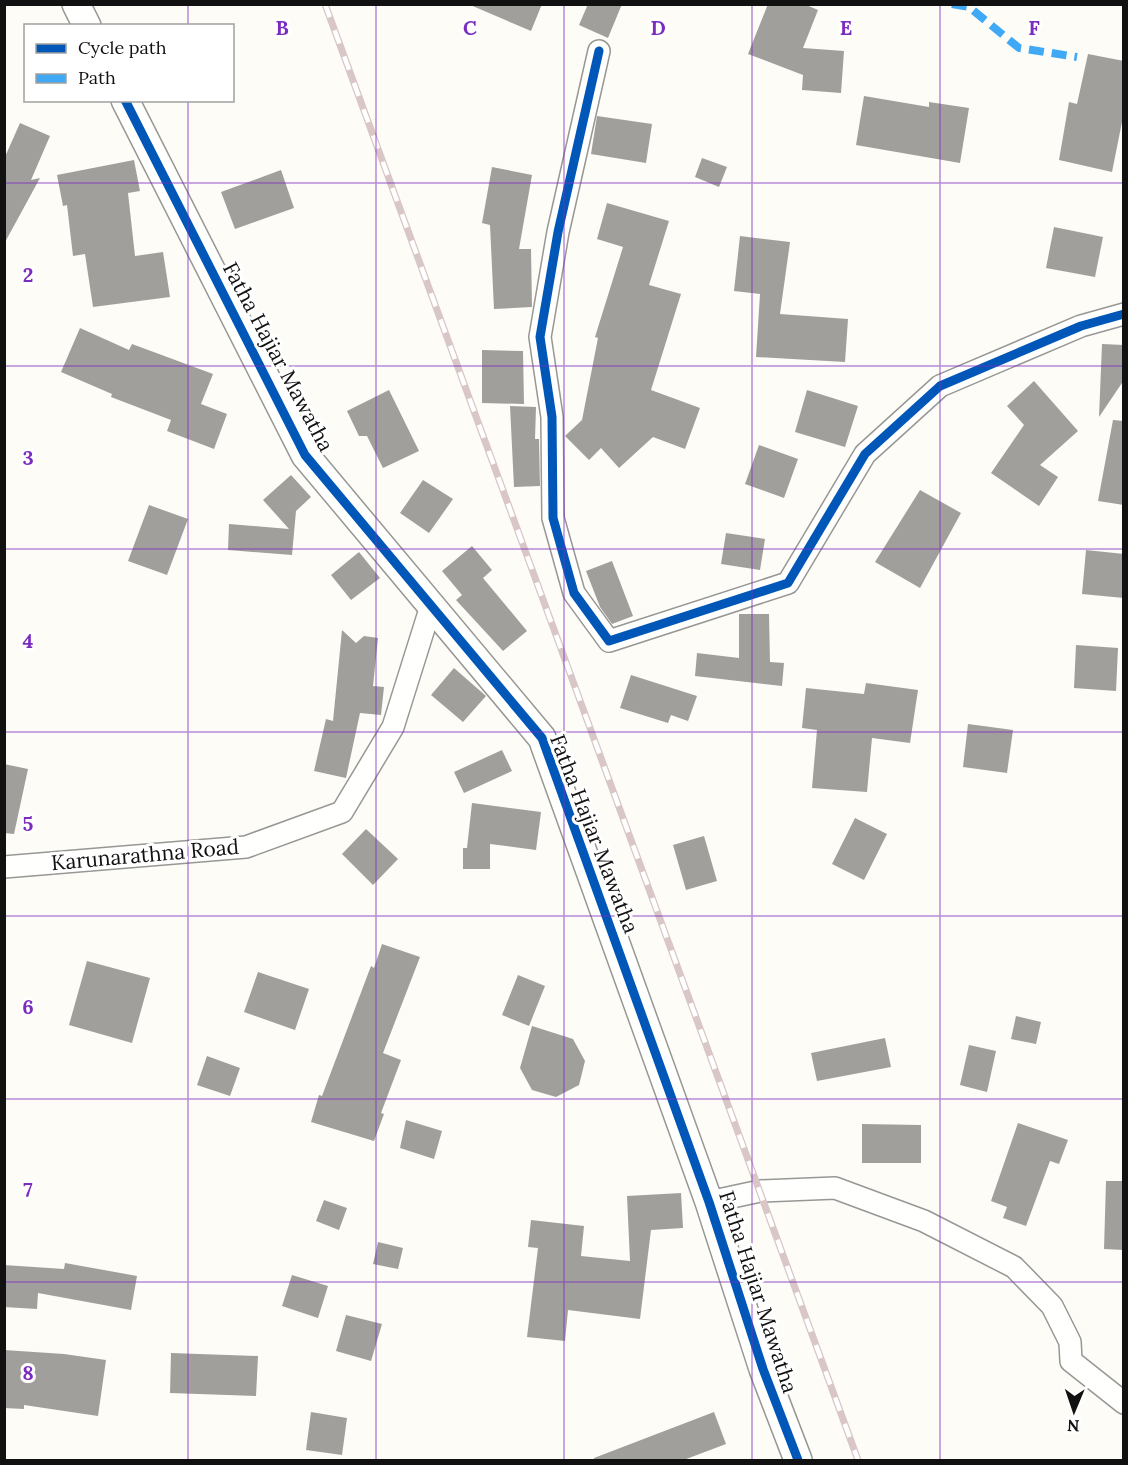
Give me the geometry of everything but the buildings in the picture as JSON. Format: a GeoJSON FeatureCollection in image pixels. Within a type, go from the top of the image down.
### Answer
{"type":"FeatureCollection","features":[{"type":"Feature","properties":{"kind":"street"},"geometry":{"type":"LineString","coordinates":[[76,4],[86,24]]}},
{"type":"Feature","properties":{"kind":"street"},"geometry":{"type":"LineString","coordinates":[[599,51],[558,232],[540,337],[552,417],[553,518],[574,593],[609,640],[788,583],[865,454],[940,386],[1081,326],[1124,314]]}},
{"type":"Feature","properties":{"kind":"street","name":"Fatha Hajiar Mawatha"},"geometry":{"type":"LineString","coordinates":[[126,102],[305,455],[542,738],[710,1202],[763,1369],[798,1461]]}},
{"type":"Feature","properties":{"kind":"street","name":"Karunarathna Road"},"geometry":{"type":"LineString","coordinates":[[4,867],[246,847],[342,812],[393,726],[432,606]]}},
{"type":"Feature","properties":{"kind":"street"},"geometry":{"type":"LineString","coordinates":[[710,1202],[760,1191],[836,1188],[924,1221],[1014,1267],[1052,1306],[1070,1342],[1071,1361],[1124,1403]]}},
{"type":"Feature","properties":{"kind":"railway"},"geometry":{"type":"LineString","coordinates":[[325,4],[858,1460]]}},
{"type":"Feature","properties":{"kind":"marked path"},"geometry":{"type":"LineString","coordinates":[[952,4],[969,7],[1019,48],[1077,57]]}},
{"type":"Feature","properties":{"kind":"cycle path"},"geometry":{"type":"LineString","coordinates":[[599,51],[558,232],[540,337],[552,417],[553,518],[574,593],[609,641],[788,583],[865,454],[940,386],[1081,326],[1124,314]]}},
{"type":"Feature","properties":{"kind":"cycle path"},"geometry":{"type":"LineString","coordinates":[[126,102],[305,455],[542,738],[709,1202],[763,1369],[798,1460]]}}]}
